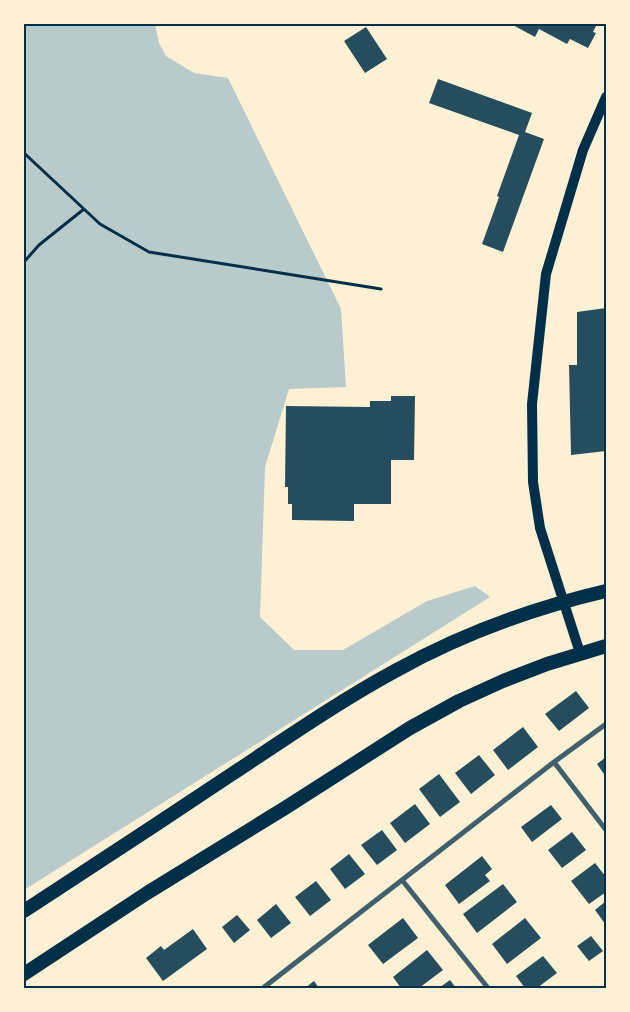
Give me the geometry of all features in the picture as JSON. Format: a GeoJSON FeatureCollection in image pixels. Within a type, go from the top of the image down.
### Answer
{"type":"FeatureCollection","features":[{"type":"Feature","properties":{"kind":"highway"},"geometry":{"type":"LineString","coordinates":[[24,911],[339,704],[382,678],[413,661],[470,635],[564,602],[606,591]]}},
{"type":"Feature","properties":{"kind":"highway"},"geometry":{"type":"LineString","coordinates":[[24,974],[147,893],[410,728],[483,690],[516,676],[580,653],[606,646]]}},
{"type":"Feature","properties":{"kind":"main road"},"geometry":{"type":"LineString","coordinates":[[580,653],[540,528],[533,482],[532,404],[546,274],[583,150],[606,97]]}},
{"type":"Feature","properties":{"kind":"street"},"geometry":{"type":"LineString","coordinates":[[263,988],[554,762],[606,724]]}},
{"type":"Feature","properties":{"kind":"street"},"geometry":{"type":"LineString","coordinates":[[554,762],[606,830]]}},
{"type":"Feature","properties":{"kind":"street"},"geometry":{"type":"LineString","coordinates":[[402,880],[488,988]]}},
{"type":"Feature","properties":{"kind":"path"},"geometry":{"type":"LineString","coordinates":[[24,153],[100,224],[150,252],[381,289]]}},
{"type":"Feature","properties":{"kind":"path"},"geometry":{"type":"LineString","coordinates":[[24,262],[39,246],[84,210]]}},
{"type":"Feature","properties":{"kind":"shaded area"},"geometry":{"type":"Polygon","coordinates":[[[24,24],[155,24],[159,43],[166,56],[194,73],[228,78],[341,309],[346,387],[289,389],[265,467],[260,617],[294,650],[343,650],[427,601],[475,586],[490,597],[24,890],[24,24]]]}},
{"type":"Feature","properties":{"kind":"building"},"geometry":{"type":"Polygon","coordinates":[[[511,24],[597,24],[593,32],[596,33],[588,48],[570,39],[567,44],[539,29],[535,37],[511,24]]]}},
{"type":"Feature","properties":{"kind":"building"},"geometry":{"type":"Polygon","coordinates":[[[366,27],[387,59],[365,73],[344,41],[366,27]]]}},
{"type":"Feature","properties":{"kind":"building"},"geometry":{"type":"Polygon","coordinates":[[[438,79],[532,113],[525,132],[544,139],[503,252],[482,244],[519,135],[429,103],[438,79]]]}},
{"type":"Feature","properties":{"kind":"building"},"geometry":{"type":"Polygon","coordinates":[[[606,308],[606,451],[571,455],[569,365],[577,365],[577,312],[606,308]]]}},
{"type":"Feature","properties":{"kind":"building"},"geometry":{"type":"Polygon","coordinates":[[[391,396],[415,396],[414,460],[391,460],[391,504],[354,504],[354,521],[292,520],[292,504],[288,504],[288,487],[285,487],[286,406],[370,407],[370,401],[391,401],[391,396]]]}},
{"type":"Feature","properties":{"kind":"building"},"geometry":{"type":"Polygon","coordinates":[[[576,691],[589,708],[559,731],[545,714],[576,691]]]}},
{"type":"Feature","properties":{"kind":"building"},"geometry":{"type":"Polygon","coordinates":[[[523,727],[538,747],[508,770],[493,750],[523,727]]]}},
{"type":"Feature","properties":{"kind":"building"},"geometry":{"type":"Polygon","coordinates":[[[479,755],[495,775],[471,794],[455,773],[479,755]]]}},
{"type":"Feature","properties":{"kind":"building"},"geometry":{"type":"Polygon","coordinates":[[[606,757],[606,777],[597,764],[606,757]]]}},
{"type":"Feature","properties":{"kind":"building"},"geometry":{"type":"Polygon","coordinates":[[[439,774],[460,802],[440,817],[419,789],[439,774]]]}},
{"type":"Feature","properties":{"kind":"building"},"geometry":{"type":"Polygon","coordinates":[[[415,804],[430,824],[405,843],[390,823],[415,804]]]}},
{"type":"Feature","properties":{"kind":"building"},"geometry":{"type":"Polygon","coordinates":[[[551,805],[562,819],[532,842],[521,827],[551,805]]]}},
{"type":"Feature","properties":{"kind":"building"},"geometry":{"type":"Polygon","coordinates":[[[382,830],[397,850],[377,865],[361,845],[382,830]]]}},
{"type":"Feature","properties":{"kind":"building"},"geometry":{"type":"Polygon","coordinates":[[[572,832],[586,850],[562,868],[548,850],[572,832]]]}},
{"type":"Feature","properties":{"kind":"building"},"geometry":{"type":"Polygon","coordinates":[[[349,854],[365,874],[345,889],[330,869],[349,854]]]}},
{"type":"Feature","properties":{"kind":"building"},"geometry":{"type":"Polygon","coordinates":[[[482,856],[492,869],[485,875],[490,881],[459,904],[445,885],[482,856]]]}},
{"type":"Feature","properties":{"kind":"building"},"geometry":{"type":"Polygon","coordinates":[[[595,863],[606,877],[606,892],[589,904],[571,881],[595,863]]]}},
{"type":"Feature","properties":{"kind":"building"},"geometry":{"type":"Polygon","coordinates":[[[316,881],[331,900],[310,916],[295,897],[316,881]]]}},
{"type":"Feature","properties":{"kind":"building"},"geometry":{"type":"Polygon","coordinates":[[[503,884],[517,902],[477,933],[463,914],[503,884]]]}},
{"type":"Feature","properties":{"kind":"building"},"geometry":{"type":"Polygon","coordinates":[[[606,901],[606,925],[595,910],[606,901]]]}},
{"type":"Feature","properties":{"kind":"building"},"geometry":{"type":"Polygon","coordinates":[[[276,904],[291,923],[271,938],[257,920],[276,904]]]}},
{"type":"Feature","properties":{"kind":"building"},"geometry":{"type":"Polygon","coordinates":[[[237,915],[250,930],[234,943],[222,927],[237,915]]]}},
{"type":"Feature","properties":{"kind":"building"},"geometry":{"type":"Polygon","coordinates":[[[403,918],[418,938],[383,964],[368,945],[403,918]]]}},
{"type":"Feature","properties":{"kind":"building"},"geometry":{"type":"Polygon","coordinates":[[[525,918],[541,938],[507,964],[492,944],[525,918]]]}},
{"type":"Feature","properties":{"kind":"building"},"geometry":{"type":"Polygon","coordinates":[[[193,929],[207,949],[163,981],[146,958],[161,946],[164,950],[193,929]]]}},
{"type":"Feature","properties":{"kind":"building"},"geometry":{"type":"Polygon","coordinates":[[[591,936],[603,951],[589,961],[577,946],[591,936]]]}},
{"type":"Feature","properties":{"kind":"building"},"geometry":{"type":"Polygon","coordinates":[[[427,950],[443,970],[419,988],[401,988],[393,977],[427,950]]]}},
{"type":"Feature","properties":{"kind":"building"},"geometry":{"type":"Polygon","coordinates":[[[543,956],[557,973],[537,988],[525,988],[516,976],[543,956]]]}},
{"type":"Feature","properties":{"kind":"building"},"geometry":{"type":"Polygon","coordinates":[[[450,980],[456,988],[439,988],[450,980]]]}},
{"type":"Feature","properties":{"kind":"building"},"geometry":{"type":"Polygon","coordinates":[[[314,981],[319,988],[305,988],[314,981]]]}}]}
